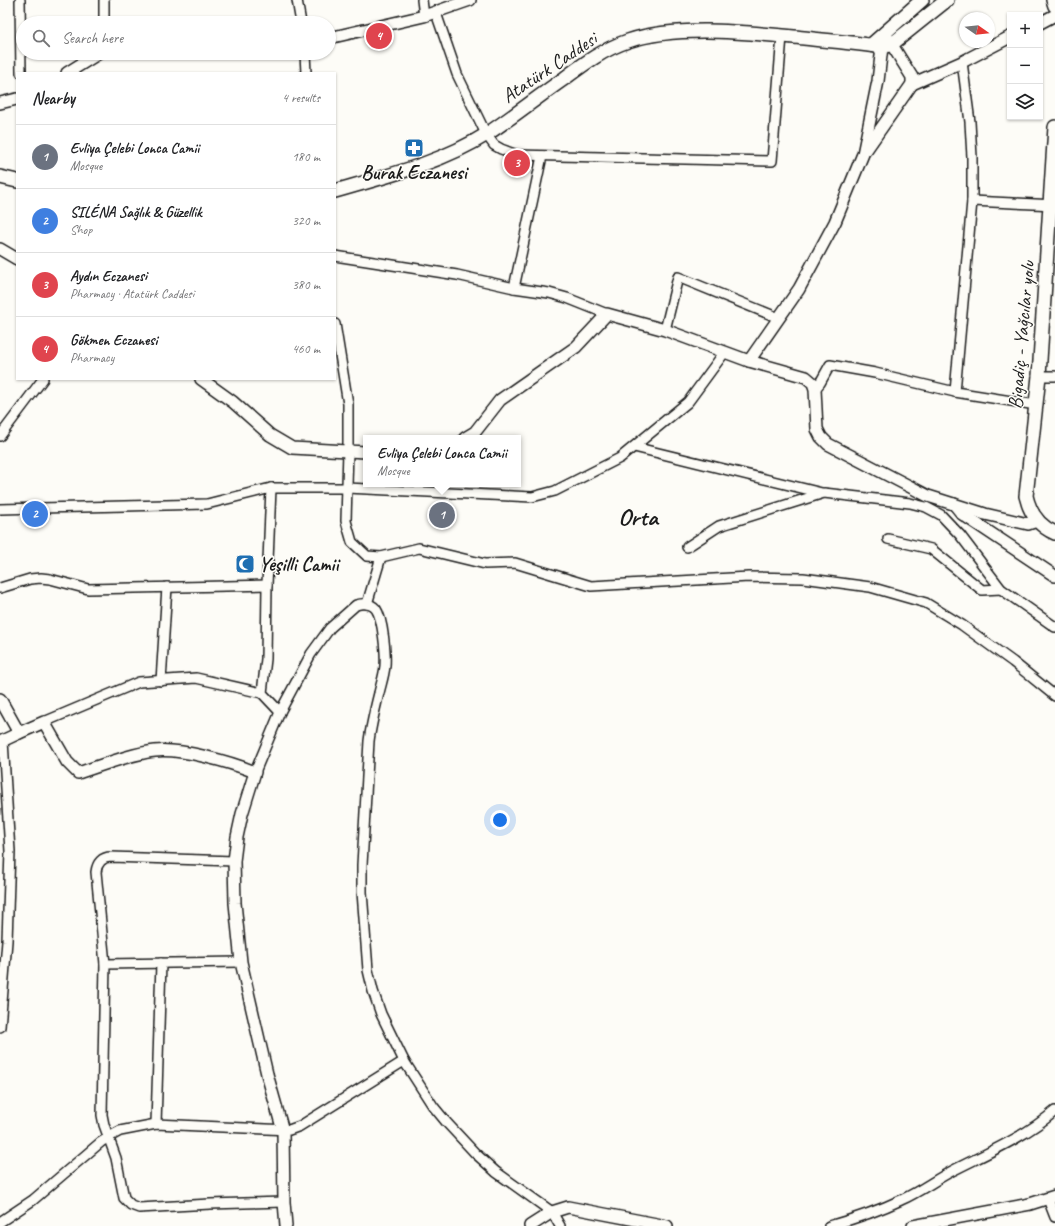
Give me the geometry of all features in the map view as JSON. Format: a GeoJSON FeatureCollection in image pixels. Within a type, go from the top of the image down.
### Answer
{"type":"FeatureCollection","features":[{"type":"Feature","properties":{"kind":"main road"},"geometry":{"type":"LineString","coordinates":[[881,42],[921,0]]}},
{"type":"Feature","properties":{"kind":"main road"},"geometry":{"type":"LineString","coordinates":[[881,42],[930,14],[946,0]]}},
{"type":"Feature","properties":{"kind":"main road"},"geometry":{"type":"LineString","coordinates":[[1053,0],[1055,6]]}},
{"type":"Feature","properties":{"kind":"main road","name":"Atatürk Caddesi"},"geometry":{"type":"LineString","coordinates":[[336,191],[441,158],[462,148],[486,134],[599,54],[628,41],[658,34],[708,31],[881,42]]}},
{"type":"Feature","properties":{"kind":"main road","name":"Bigadiç - Yağcılar yolu"},"geometry":{"type":"LineString","coordinates":[[1055,127],[1053,205],[1039,376],[1026,496],[1028,505],[1037,521],[1046,529],[1055,533]]}},
{"type":"Feature","properties":{"kind":"main road"},"geometry":{"type":"LineString","coordinates":[[0,177],[16,181]]}},
{"type":"Feature","properties":{"kind":"street"},"geometry":{"type":"LineString","coordinates":[[20,0],[20,16]]}},
{"type":"Feature","properties":{"kind":"street"},"geometry":{"type":"LineString","coordinates":[[104,0],[104,16]]}},
{"type":"Feature","properties":{"kind":"street"},"geometry":{"type":"LineString","coordinates":[[297,0],[300,16]]}},
{"type":"Feature","properties":{"kind":"street"},"geometry":{"type":"LineString","coordinates":[[422,0],[424,16]]}},
{"type":"Feature","properties":{"kind":"street"},"geometry":{"type":"LineString","coordinates":[[336,36],[436,13],[470,0]]}},
{"type":"Feature","properties":{"kind":"street"},"geometry":{"type":"LineString","coordinates":[[921,0],[930,14]]}},
{"type":"Feature","properties":{"kind":"street"},"geometry":{"type":"LineString","coordinates":[[436,13],[457,74],[486,134],[494,144],[508,153],[517,155],[772,161],[782,36]]}},
{"type":"Feature","properties":{"kind":"street"},"geometry":{"type":"LineString","coordinates":[[1043,21],[1055,15]]}},
{"type":"Feature","properties":{"kind":"street"},"geometry":{"type":"LineString","coordinates":[[863,154],[912,84],[962,62],[1007,39]]}},
{"type":"Feature","properties":{"kind":"street"},"geometry":{"type":"LineString","coordinates":[[881,42],[912,77],[912,84]]}},
{"type":"Feature","properties":{"kind":"street"},"geometry":{"type":"LineString","coordinates":[[749,361],[799,289],[835,222],[863,154],[878,81],[881,42]]}},
{"type":"Feature","properties":{"kind":"street"},"geometry":{"type":"LineString","coordinates":[[21,60],[21,72]]}},
{"type":"Feature","properties":{"kind":"street"},"geometry":{"type":"LineString","coordinates":[[69,72],[88,60]]}},
{"type":"Feature","properties":{"kind":"street"},"geometry":{"type":"LineString","coordinates":[[305,60],[306,72]]}},
{"type":"Feature","properties":{"kind":"street"},"geometry":{"type":"LineString","coordinates":[[955,392],[972,201],[970,122],[962,62]]}},
{"type":"Feature","properties":{"kind":"street"},"geometry":{"type":"LineString","coordinates":[[0,104],[16,98]]}},
{"type":"Feature","properties":{"kind":"street"},"geometry":{"type":"LineString","coordinates":[[514,288],[542,156]]}},
{"type":"Feature","properties":{"kind":"street"},"geometry":{"type":"LineString","coordinates":[[972,201],[1053,205]]}},
{"type":"Feature","properties":{"kind":"street"},"geometry":{"type":"LineString","coordinates":[[0,250],[16,258]]}},
{"type":"Feature","properties":{"kind":"street"},"geometry":{"type":"LineString","coordinates":[[336,256],[458,275],[567,298],[607,314],[665,330],[724,353],[806,377],[813,384],[815,389],[817,429],[821,437],[828,444],[928,496],[986,514],[1028,524],[1037,521]]}},
{"type":"Feature","properties":{"kind":"street"},"geometry":{"type":"LineString","coordinates":[[665,330],[678,277],[779,318]]}},
{"type":"Feature","properties":{"kind":"street"},"geometry":{"type":"LineString","coordinates":[[470,435],[475,432],[500,400],[576,347],[607,314]]}},
{"type":"Feature","properties":{"kind":"street"},"geometry":{"type":"LineString","coordinates":[[336,330],[348,404],[346,521],[352,542],[367,556],[381,557],[419,548],[485,564],[515,563],[591,586],[749,577],[803,578],[870,587],[926,604],[962,624],[1055,696]]}},
{"type":"Feature","properties":{"kind":"street"},"geometry":{"type":"LineString","coordinates":[[0,510],[207,504],[271,488],[347,488],[532,497],[555,491],[620,458],[688,402],[724,353]]}},
{"type":"Feature","properties":{"kind":"street"},"geometry":{"type":"LineString","coordinates":[[815,389],[830,365],[955,392],[1036,405]]}},
{"type":"Feature","properties":{"kind":"street"},"geometry":{"type":"LineString","coordinates":[[1039,376],[1055,376]]}},
{"type":"Feature","properties":{"kind":"street"},"geometry":{"type":"LineString","coordinates":[[0,436],[42,380]]}},
{"type":"Feature","properties":{"kind":"street"},"geometry":{"type":"LineString","coordinates":[[202,380],[233,402],[270,435],[292,448],[363,452]]}},
{"type":"Feature","properties":{"kind":"street"},"geometry":{"type":"LineString","coordinates":[[634,447],[824,493],[910,503],[926,507],[941,515]]}},
{"type":"Feature","properties":{"kind":"street"},"geometry":{"type":"LineString","coordinates":[[262,693],[266,659],[271,488]]}},
{"type":"Feature","properties":{"kind":"street"},"geometry":{"type":"LineString","coordinates":[[687,547],[719,526],[824,493]]}},
{"type":"Feature","properties":{"kind":"street"},"geometry":{"type":"LineString","coordinates":[[928,496],[941,515],[960,535],[1001,589],[1055,627]]}},
{"type":"Feature","properties":{"kind":"street"},"geometry":{"type":"LineString","coordinates":[[954,504],[962,514],[1055,576]]}},
{"type":"Feature","properties":{"kind":"street"},"geometry":{"type":"LineString","coordinates":[[888,539],[931,549],[982,590],[1001,589]]}},
{"type":"Feature","properties":{"kind":"street"},"geometry":{"type":"LineString","coordinates":[[366,604],[381,557]]}},
{"type":"Feature","properties":{"kind":"street"},"geometry":{"type":"LineString","coordinates":[[0,588],[30,579],[41,578],[88,589],[267,585]]}},
{"type":"Feature","properties":{"kind":"street"},"geometry":{"type":"LineString","coordinates":[[161,681],[167,588]]}},
{"type":"Feature","properties":{"kind":"street"},"geometry":{"type":"LineString","coordinates":[[286,1226],[284,1202],[283,1131],[267,1074],[240,962],[235,903],[234,861],[237,837],[242,814],[255,772],[280,712],[311,654],[330,628],[356,605],[366,604],[376,609],[378,613],[383,635],[385,654],[383,679],[371,724],[365,795],[362,892],[367,962],[373,991],[381,1014],[404,1061],[433,1106],[461,1139],[496,1172],[552,1212],[560,1226]]}},
{"type":"Feature","properties":{"kind":"street"},"geometry":{"type":"LineString","coordinates":[[0,1027],[5,895],[10,851],[1,742],[139,682],[196,678],[262,693],[280,712]]}},
{"type":"Feature","properties":{"kind":"street"},"geometry":{"type":"LineString","coordinates":[[0,699],[19,733]]}},
{"type":"Feature","properties":{"kind":"street"},"geometry":{"type":"LineString","coordinates":[[44,722],[67,762],[78,773],[142,753],[156,751],[187,753],[231,764],[255,772]]}},
{"type":"Feature","properties":{"kind":"street"},"geometry":{"type":"LineString","coordinates":[[234,861],[111,857],[101,860],[98,864],[96,872],[105,964],[102,1115],[116,1158],[124,1198],[135,1207],[284,1202]]}},
{"type":"Feature","properties":{"kind":"street"},"geometry":{"type":"LineString","coordinates":[[105,964],[240,962]]}},
{"type":"Feature","properties":{"kind":"street"},"geometry":{"type":"LineString","coordinates":[[156,1124],[161,963]]}},
{"type":"Feature","properties":{"kind":"street"},"geometry":{"type":"LineString","coordinates":[[0,1222],[32,1200],[109,1137],[120,1131],[156,1124],[283,1131],[294,1129],[404,1061]]}},
{"type":"Feature","properties":{"kind":"street"},"geometry":{"type":"LineString","coordinates":[[829,1226],[868,1215],[903,1200],[950,1172],[992,1151],[1042,1122],[1055,1111]]}},
{"type":"Feature","properties":{"kind":"street"},"geometry":{"type":"LineString","coordinates":[[913,1226],[1030,1204],[1051,1197],[1055,1217]]}},
{"type":"Feature","properties":{"kind":"street"},"geometry":{"type":"LineString","coordinates":[[530,1226],[552,1212],[568,1207],[667,1226]]}},
{"type":"Feature","properties":{"kind":"place","name":"Gökmen Eczanesi"},"geometry":{"type":"Point","coordinates":[379,36]}},
{"type":"Feature","properties":{"kind":"place","name":"Burak Eczanesi"},"geometry":{"type":"Point","coordinates":[414,148]}},
{"type":"Feature","properties":{"kind":"place","name":"Aydın Eczanesi"},"geometry":{"type":"Point","coordinates":[517,163]}},
{"type":"Feature","properties":{"kind":"place","name":"SILÉNA Sağlık & Güzellik"},"geometry":{"type":"Point","coordinates":[35,514]}},
{"type":"Feature","properties":{"kind":"place","name":"Evliya Çelebi Lonca Camii"},"geometry":{"type":"Point","coordinates":[442,515]}},
{"type":"Feature","properties":{"kind":"place","name":"Yeşilli Camii"},"geometry":{"type":"Point","coordinates":[245,564]}},
{"type":"Feature","properties":{"kind":"district","name":"Orta"},"geometry":{"type":"Point","coordinates":[638,517]}}]}
